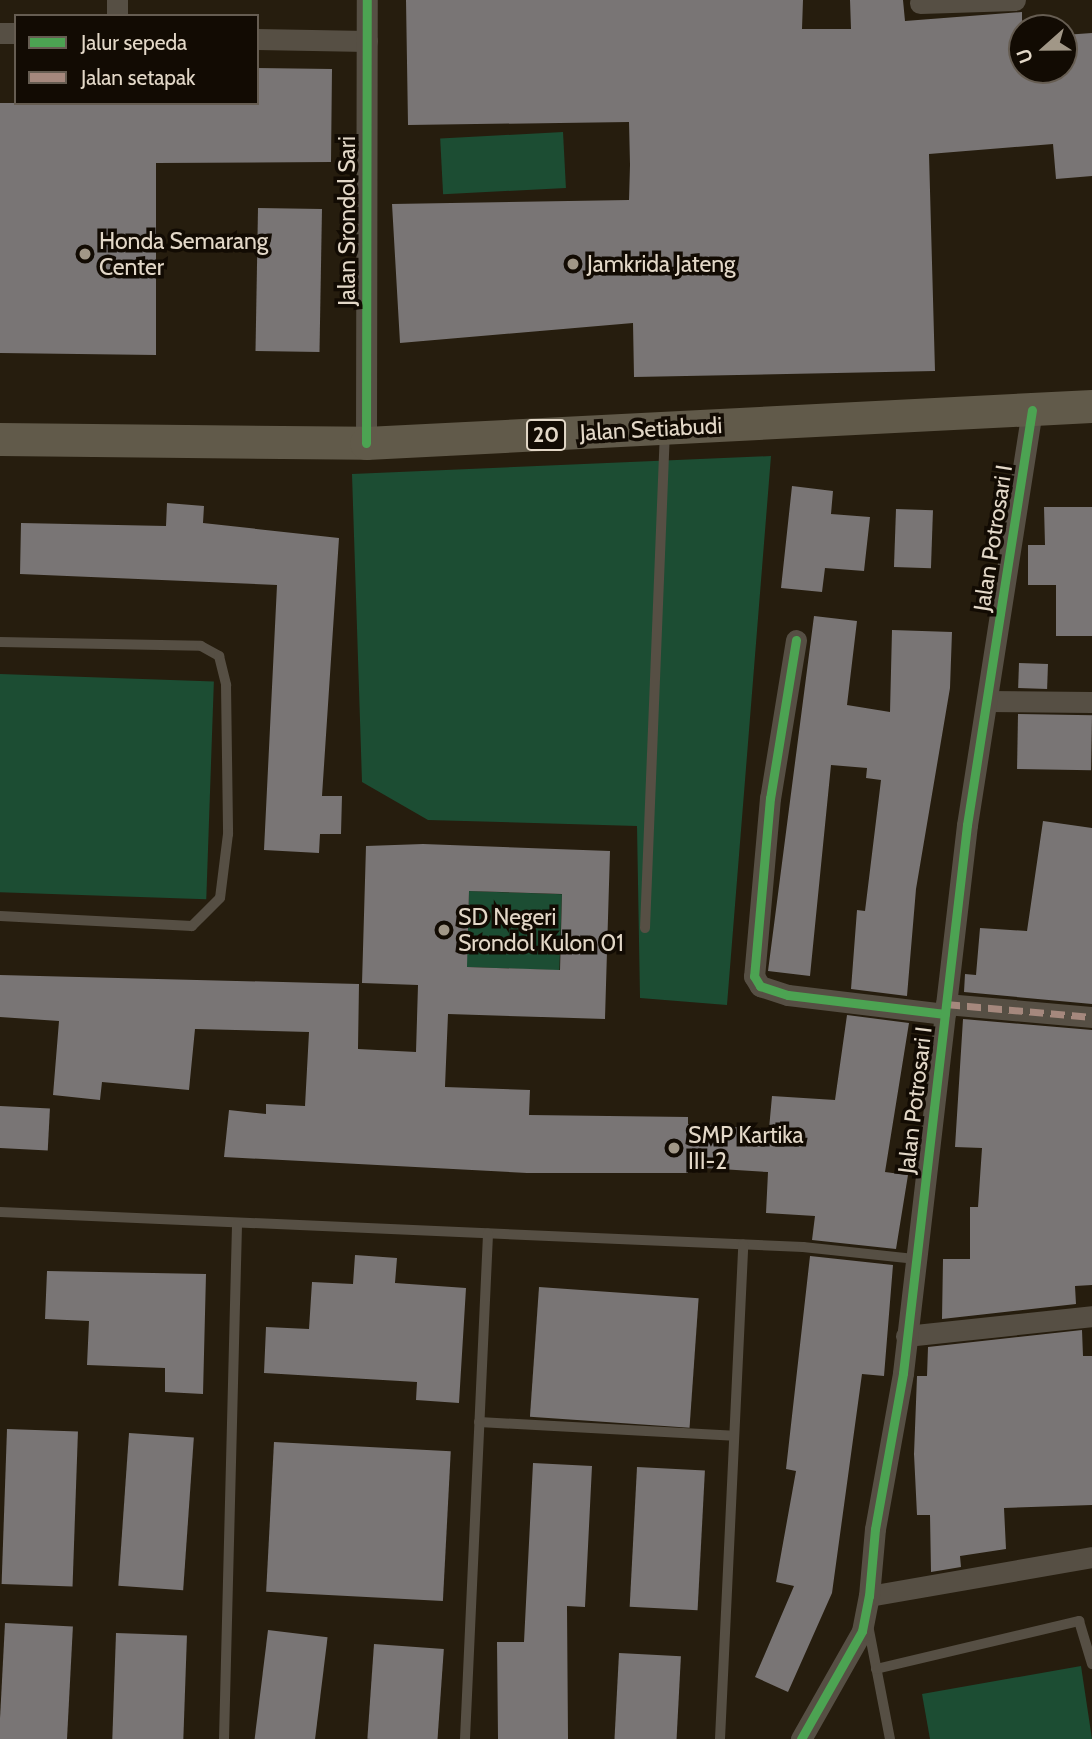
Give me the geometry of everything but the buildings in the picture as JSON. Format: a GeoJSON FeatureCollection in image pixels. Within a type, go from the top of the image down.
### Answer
{"type":"FeatureCollection","features":[{"type":"Feature","properties":{"kind":"highway","name":"Jalan Setiabudi"},"geometry":{"type":"LineString","coordinates":[[0,439],[366,443],[1092,406]]}},
{"type":"Feature","properties":{"kind":"street","name":"Jalan Srondol Sari"},"geometry":{"type":"LineString","coordinates":[[366,443],[367,0]]}},
{"type":"Feature","properties":{"kind":"street"},"geometry":{"type":"LineString","coordinates":[[920,3],[1015,0]]}},
{"type":"Feature","properties":{"kind":"street"},"geometry":{"type":"LineString","coordinates":[[259,39],[367,41]]}},
{"type":"Feature","properties":{"kind":"street","name":"Jalan Potrosari I"},"geometry":{"type":"LineString","coordinates":[[801,1739],[868,1605],[906,1336],[945,1009],[987,701],[1032,410]]}},
{"type":"Feature","properties":{"kind":"street"},"geometry":{"type":"LineString","coordinates":[[796,640],[770,798],[754,976],[770,991],[945,1009],[1092,1017]]}},
{"type":"Feature","properties":{"kind":"street"},"geometry":{"type":"LineString","coordinates":[[987,701],[1092,702]]}},
{"type":"Feature","properties":{"kind":"street"},"geometry":{"type":"LineString","coordinates":[[906,1336],[1092,1316]]}},
{"type":"Feature","properties":{"kind":"street"},"geometry":{"type":"LineString","coordinates":[[868,1605],[1092,1557]]}},
{"type":"Feature","properties":{"kind":"lane"},"geometry":{"type":"LineString","coordinates":[[645,928],[666,428]]}},
{"type":"Feature","properties":{"kind":"lane"},"geometry":{"type":"LineString","coordinates":[[0,642],[201,646],[219,656],[226,685],[228,834],[220,898],[192,926],[0,916]]}},
{"type":"Feature","properties":{"kind":"lane"},"geometry":{"type":"LineString","coordinates":[[0,1212],[743,1245],[916,1259]]}},
{"type":"Feature","properties":{"kind":"lane"},"geometry":{"type":"LineString","coordinates":[[224,1739],[237,1224]]}},
{"type":"Feature","properties":{"kind":"lane"},"geometry":{"type":"LineString","coordinates":[[465,1739],[488,1234]]}},
{"type":"Feature","properties":{"kind":"lane"},"geometry":{"type":"LineString","coordinates":[[720,1739],[743,1245]]}},
{"type":"Feature","properties":{"kind":"lane"},"geometry":{"type":"LineString","coordinates":[[479,1422],[734,1436]]}},
{"type":"Feature","properties":{"kind":"lane"},"geometry":{"type":"LineString","coordinates":[[868,1605],[876,1669],[890,1739]]}},
{"type":"Feature","properties":{"kind":"lane"},"geometry":{"type":"LineString","coordinates":[[876,1669],[1092,1620]]}},
{"type":"Feature","properties":{"kind":"lane"},"geometry":{"type":"LineString","coordinates":[[1079,1621],[1092,1664]]}},
{"type":"Feature","properties":{"kind":"green space"},"geometry":{"type":"Polygon","coordinates":[[[563,132],[566,188],[443,194],[440,138],[563,132]]]}},
{"type":"Feature","properties":{"kind":"green space"},"geometry":{"type":"Polygon","coordinates":[[[771,456],[727,1005],[640,998],[637,826],[428,820],[362,782],[352,474],[771,456]]]}},
{"type":"Feature","properties":{"kind":"green space"},"geometry":{"type":"Polygon","coordinates":[[[0,674],[214,681],[206,899],[0,892],[0,674]]]}},
{"type":"Feature","properties":{"kind":"green space"},"geometry":{"type":"Polygon","coordinates":[[[469,891],[562,894],[559,970],[466,967],[469,891]]]}},
{"type":"Feature","properties":{"kind":"green space"},"geometry":{"type":"Polygon","coordinates":[[[1081,1666],[1092,1739],[930,1739],[922,1694],[1081,1666]]]}},
{"type":"Feature","properties":{"kind":"marked path"},"geometry":{"type":"LineString","coordinates":[[946,1004],[1092,1017]]}},
{"type":"Feature","properties":{"kind":"cycle path"},"geometry":{"type":"LineString","coordinates":[[366,443],[367,0]]}},
{"type":"Feature","properties":{"kind":"cycle path"},"geometry":{"type":"LineString","coordinates":[[801,1739],[862,1631],[869,1596],[875,1529],[903,1373],[967,825],[1032,410]]}},
{"type":"Feature","properties":{"kind":"cycle path"},"geometry":{"type":"LineString","coordinates":[[796,640],[770,798],[754,976],[760,986],[788,995],[945,1014]]}},
{"type":"Feature","properties":{"kind":"place","name":"Honda Semarang Center"},"geometry":{"type":"Point","coordinates":[85,254]}},
{"type":"Feature","properties":{"kind":"place","name":"Jamkrida Jateng"},"geometry":{"type":"Point","coordinates":[573,264]}},
{"type":"Feature","properties":{"kind":"place","name":"SD Negeri Srondol Kulon 01"},"geometry":{"type":"Point","coordinates":[444,930]}},
{"type":"Feature","properties":{"kind":"place","name":"SMP Kartika III-2"},"geometry":{"type":"Point","coordinates":[674,1148]}}]}
